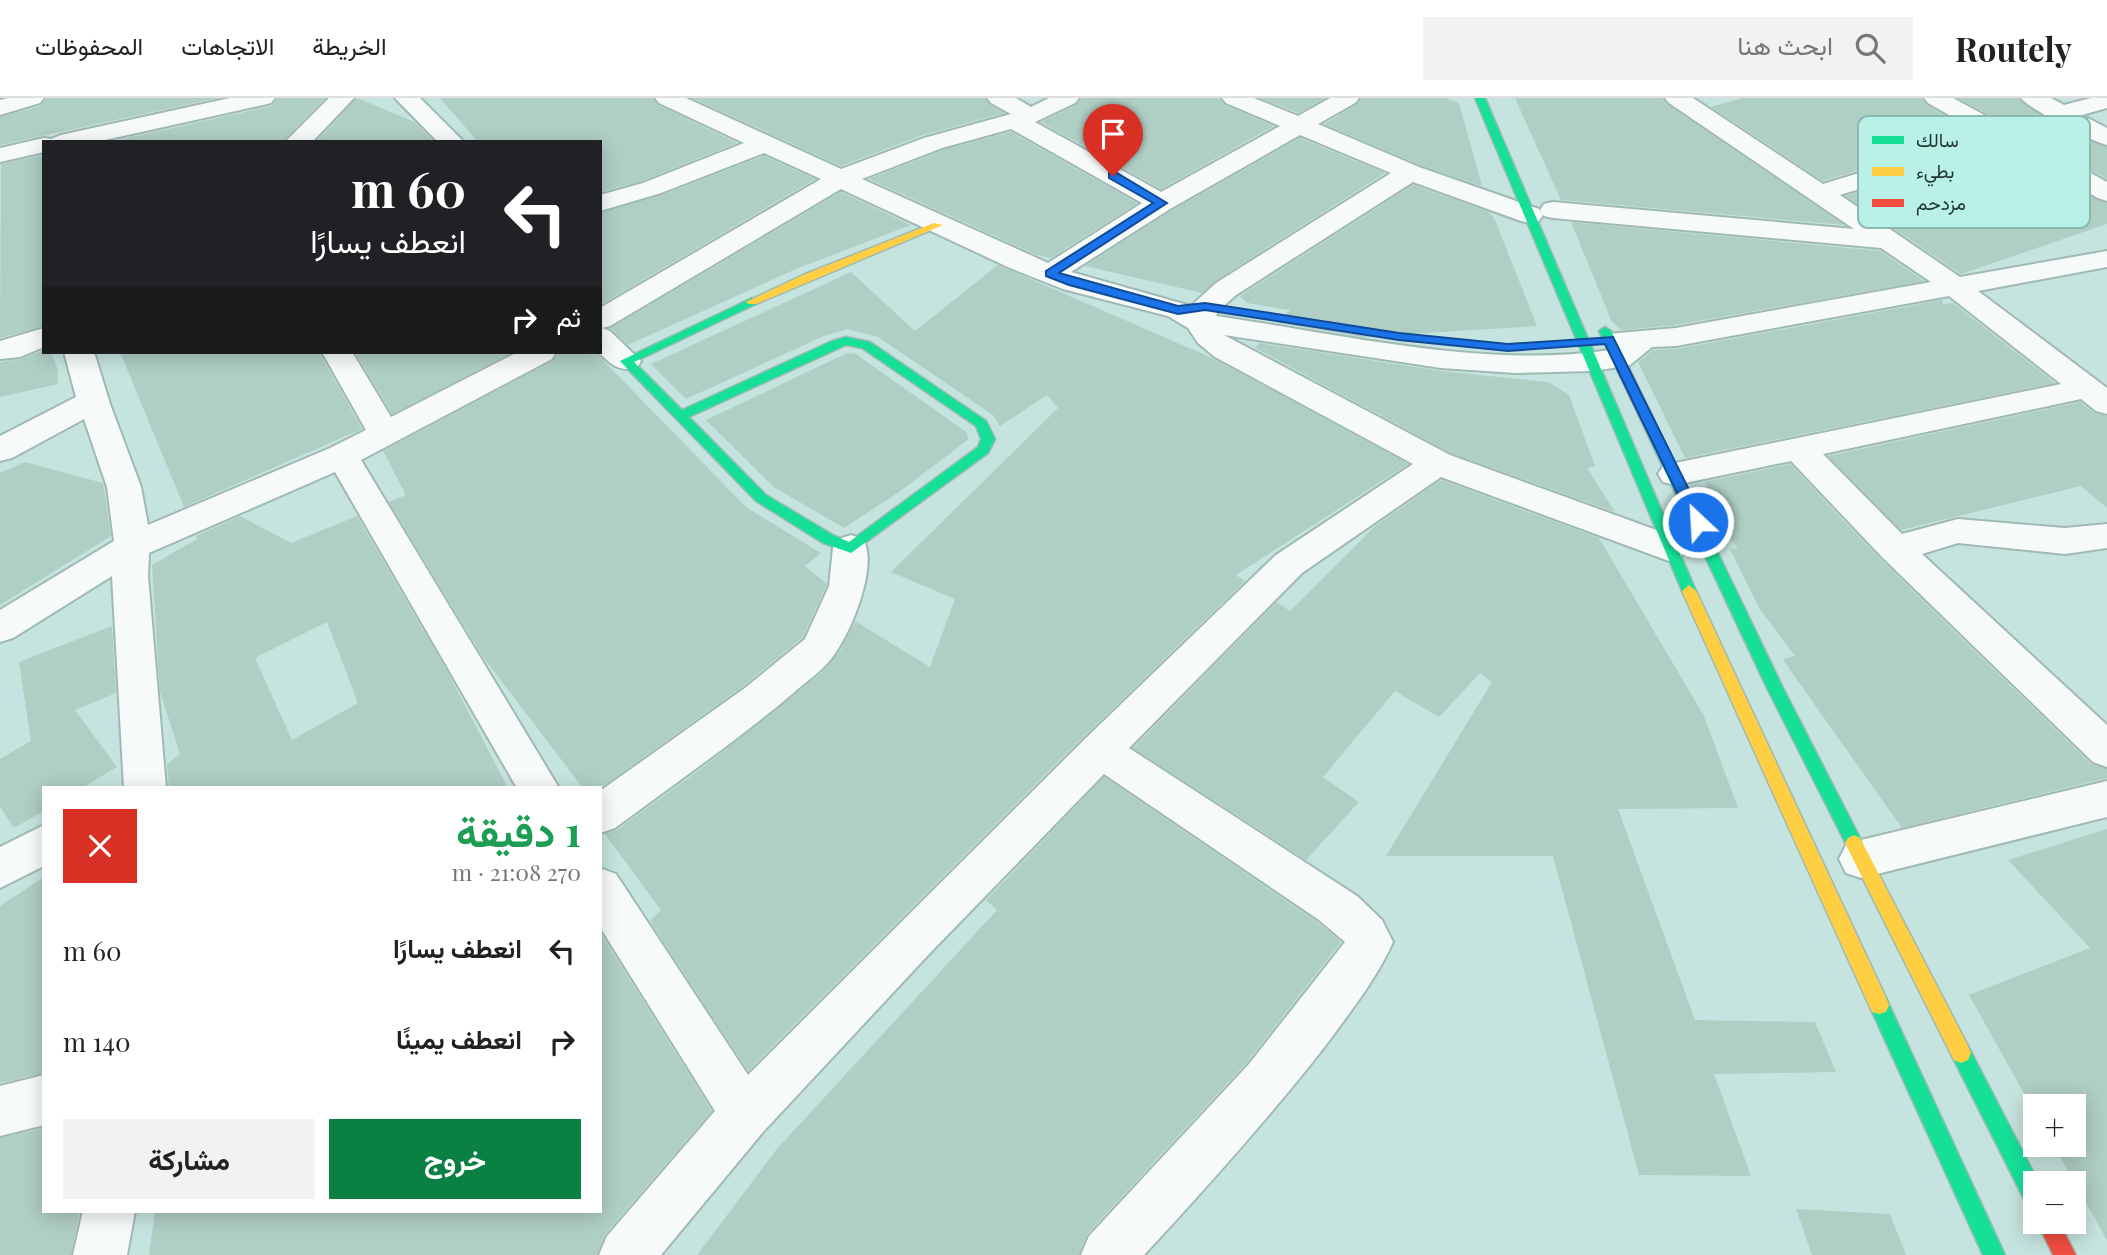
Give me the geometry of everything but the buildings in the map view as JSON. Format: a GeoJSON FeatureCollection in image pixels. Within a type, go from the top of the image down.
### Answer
{"type":"FeatureCollection","features":[{"type":"Feature","properties":{"kind":"street"},"geometry":{"type":"LineString","coordinates":[[0,108],[32,98]]}},
{"type":"Feature","properties":{"kind":"street"},"geometry":{"type":"LineString","coordinates":[[70,140],[263,98]]}},
{"type":"Feature","properties":{"kind":"street"},"geometry":{"type":"LineString","coordinates":[[299,140],[342,98]]}},
{"type":"Feature","properties":{"kind":"street"},"geometry":{"type":"LineString","coordinates":[[407,98],[450,140]]}},
{"type":"Feature","properties":{"kind":"street"},"geometry":{"type":"LineString","coordinates":[[667,98],[938,225],[1073,283],[1194,313],[1441,359],[1516,364],[1608,343],[1676,337],[2107,259]]}},
{"type":"Feature","properties":{"kind":"street"},"geometry":{"type":"LineString","coordinates":[[999,98],[1024,119],[1161,203]]}},
{"type":"Feature","properties":{"kind":"street"},"geometry":{"type":"LineString","coordinates":[[602,319],[650,294],[776,214],[841,178],[933,143],[1024,119],[1067,98]]}},
{"type":"Feature","properties":{"kind":"street"},"geometry":{"type":"LineString","coordinates":[[1234,98],[1410,172],[1547,211],[1889,240]]}},
{"type":"Feature","properties":{"kind":"street"},"geometry":{"type":"LineString","coordinates":[[1050,274],[1161,203],[1347,98]]}},
{"type":"Feature","properties":{"kind":"street"},"geometry":{"type":"LineString","coordinates":[[1480,98],[1547,211],[1608,343],[1675,474],[1755,690],[1994,1255]]}},
{"type":"Feature","properties":{"kind":"street"},"geometry":{"type":"LineString","coordinates":[[1936,98],[1969,116]]}},
{"type":"Feature","properties":{"kind":"street"},"geometry":{"type":"LineString","coordinates":[[2033,98],[2066,116]]}},
{"type":"Feature","properties":{"kind":"street"},"geometry":{"type":"LineString","coordinates":[[1691,100],[1858,218]]}},
{"type":"Feature","properties":{"kind":"street"},"geometry":{"type":"LineString","coordinates":[[2060,113],[2107,101]]}},
{"type":"Feature","properties":{"kind":"street"},"geometry":{"type":"LineString","coordinates":[[175,118],[186,140]]}},
{"type":"Feature","properties":{"kind":"street"},"geometry":{"type":"LineString","coordinates":[[2090,129],[2107,138]]}},
{"type":"Feature","properties":{"kind":"street"},"geometry":{"type":"LineString","coordinates":[[602,202],[652,188],[764,144]]}},
{"type":"Feature","properties":{"kind":"street"},"geometry":{"type":"LineString","coordinates":[[0,155],[42,145]]}},
{"type":"Feature","properties":{"kind":"street"},"geometry":{"type":"LineString","coordinates":[[1194,313],[1226,289],[1410,172]]}},
{"type":"Feature","properties":{"kind":"street"},"geometry":{"type":"LineString","coordinates":[[1820,192],[1858,180]]}},
{"type":"Feature","properties":{"kind":"street"},"geometry":{"type":"LineString","coordinates":[[2090,184],[2107,194]]}},
{"type":"Feature","properties":{"kind":"street"},"geometry":{"type":"LineString","coordinates":[[626,361],[807,276],[938,225]]}},
{"type":"Feature","properties":{"kind":"street"},"geometry":{"type":"LineString","coordinates":[[1872,228],[1953,285],[2097,396]]}},
{"type":"Feature","properties":{"kind":"street"},"geometry":{"type":"LineString","coordinates":[[1194,313],[1208,337],[1226,351],[1438,463],[1669,548]]}},
{"type":"Feature","properties":{"kind":"street"},"geometry":{"type":"LineString","coordinates":[[3,351],[42,338]]}},
{"type":"Feature","properties":{"kind":"street"},"geometry":{"type":"LineString","coordinates":[[602,339],[761,498],[828,539],[850,548]]}},
{"type":"Feature","properties":{"kind":"street"},"geometry":{"type":"LineString","coordinates":[[602,814],[759,699],[818,649],[831,626],[847,586],[850,548],[983,450],[988,439],[981,424],[866,345],[846,341],[679,417]]}},
{"type":"Feature","properties":{"kind":"street"},"geometry":{"type":"LineString","coordinates":[[1608,343],[1669,548],[1861,859],[2023,1174]]}},
{"type":"Feature","properties":{"kind":"street"},"geometry":{"type":"LineString","coordinates":[[80,354],[93,401],[127,489],[134,545],[130,576],[145,786]]}},
{"type":"Feature","properties":{"kind":"street"},"geometry":{"type":"LineString","coordinates":[[338,354],[385,434]]}},
{"type":"Feature","properties":{"kind":"street"},"geometry":{"type":"LineString","coordinates":[[0,628],[134,545],[342,456],[537,354]]}},
{"type":"Feature","properties":{"kind":"street"},"geometry":{"type":"LineString","coordinates":[[1675,474],[1798,448],[2097,396]]}},
{"type":"Feature","properties":{"kind":"street"},"geometry":{"type":"LineString","coordinates":[[0,450],[93,401]]}},
{"type":"Feature","properties":{"kind":"street"},"geometry":{"type":"LineString","coordinates":[[1798,448],[1895,549],[2107,750]]}},
{"type":"Feature","properties":{"kind":"street"},"geometry":{"type":"LineString","coordinates":[[342,456],[538,786]]}},
{"type":"Feature","properties":{"kind":"street"},"geometry":{"type":"LineString","coordinates":[[626,1255],[745,1114],[1100,750],[1289,565],[1438,463]]}},
{"type":"Feature","properties":{"kind":"street"},"geometry":{"type":"LineString","coordinates":[[1895,549],[1958,531],[2064,541],[2107,536]]}},
{"type":"Feature","properties":{"kind":"street"},"geometry":{"type":"LineString","coordinates":[[1100,750],[1320,896],[1355,921],[1366,932],[1370,942],[1360,960],[1287,1057],[1108,1255]]}},
{"type":"Feature","properties":{"kind":"street"},"geometry":{"type":"LineString","coordinates":[[1861,859],[2107,799]]}},
{"type":"Feature","properties":{"kind":"street"},"geometry":{"type":"LineString","coordinates":[[0,869],[42,845]]}},
{"type":"Feature","properties":{"kind":"street"},"geometry":{"type":"LineString","coordinates":[[602,890],[745,1114]]}},
{"type":"Feature","properties":{"kind":"street"},"geometry":{"type":"LineString","coordinates":[[0,1111],[42,1100]]}},
{"type":"Feature","properties":{"kind":"street"},"geometry":{"type":"LineString","coordinates":[[100,1255],[109,1213]]}},
{"type":"Feature","properties":{"kind":"street"},"geometry":{"type":"LineString","coordinates":[[2054,1234],[2065,1255]]}},
{"type":"Feature","properties":{"kind":"traffic: fast"},"geometry":{"type":"LineString","coordinates":[[1480,98],[1689,591]]}},
{"type":"Feature","properties":{"kind":"traffic: fast"},"geometry":{"type":"LineString","coordinates":[[679,417],[836,344],[846,341],[866,345],[981,424],[988,439],[983,450],[851,548],[828,539],[761,498],[626,361],[752,302]]}},
{"type":"Feature","properties":{"kind":"traffic: fast"},"geometry":{"type":"LineString","coordinates":[[1605,331],[1775,688],[1854,843]]}},
{"type":"Feature","properties":{"kind":"traffic: fast"},"geometry":{"type":"LineString","coordinates":[[1879,1005],[1994,1255]]}},
{"type":"Feature","properties":{"kind":"traffic: fast"},"geometry":{"type":"LineString","coordinates":[[1961,1053],[2023,1174]]}},
{"type":"Feature","properties":{"kind":"traffic: slow"},"geometry":{"type":"LineString","coordinates":[[752,302],[938,225]]}},
{"type":"Feature","properties":{"kind":"traffic: slow"},"geometry":{"type":"LineString","coordinates":[[1689,591],[1879,1005]]}},
{"type":"Feature","properties":{"kind":"traffic: slow"},"geometry":{"type":"LineString","coordinates":[[1854,843],[1961,1053]]}},
{"type":"Feature","properties":{"kind":"traffic: jam"},"geometry":{"type":"LineString","coordinates":[[2054,1234],[2065,1255]]}},
{"type":"Feature","properties":{"kind":"route"},"geometry":{"type":"LineString","coordinates":[[1113,176],[1161,203],[1050,274],[1073,283],[1178,310],[1205,307],[1399,336],[1508,347],[1609,340],[1698,522]]}}]}
